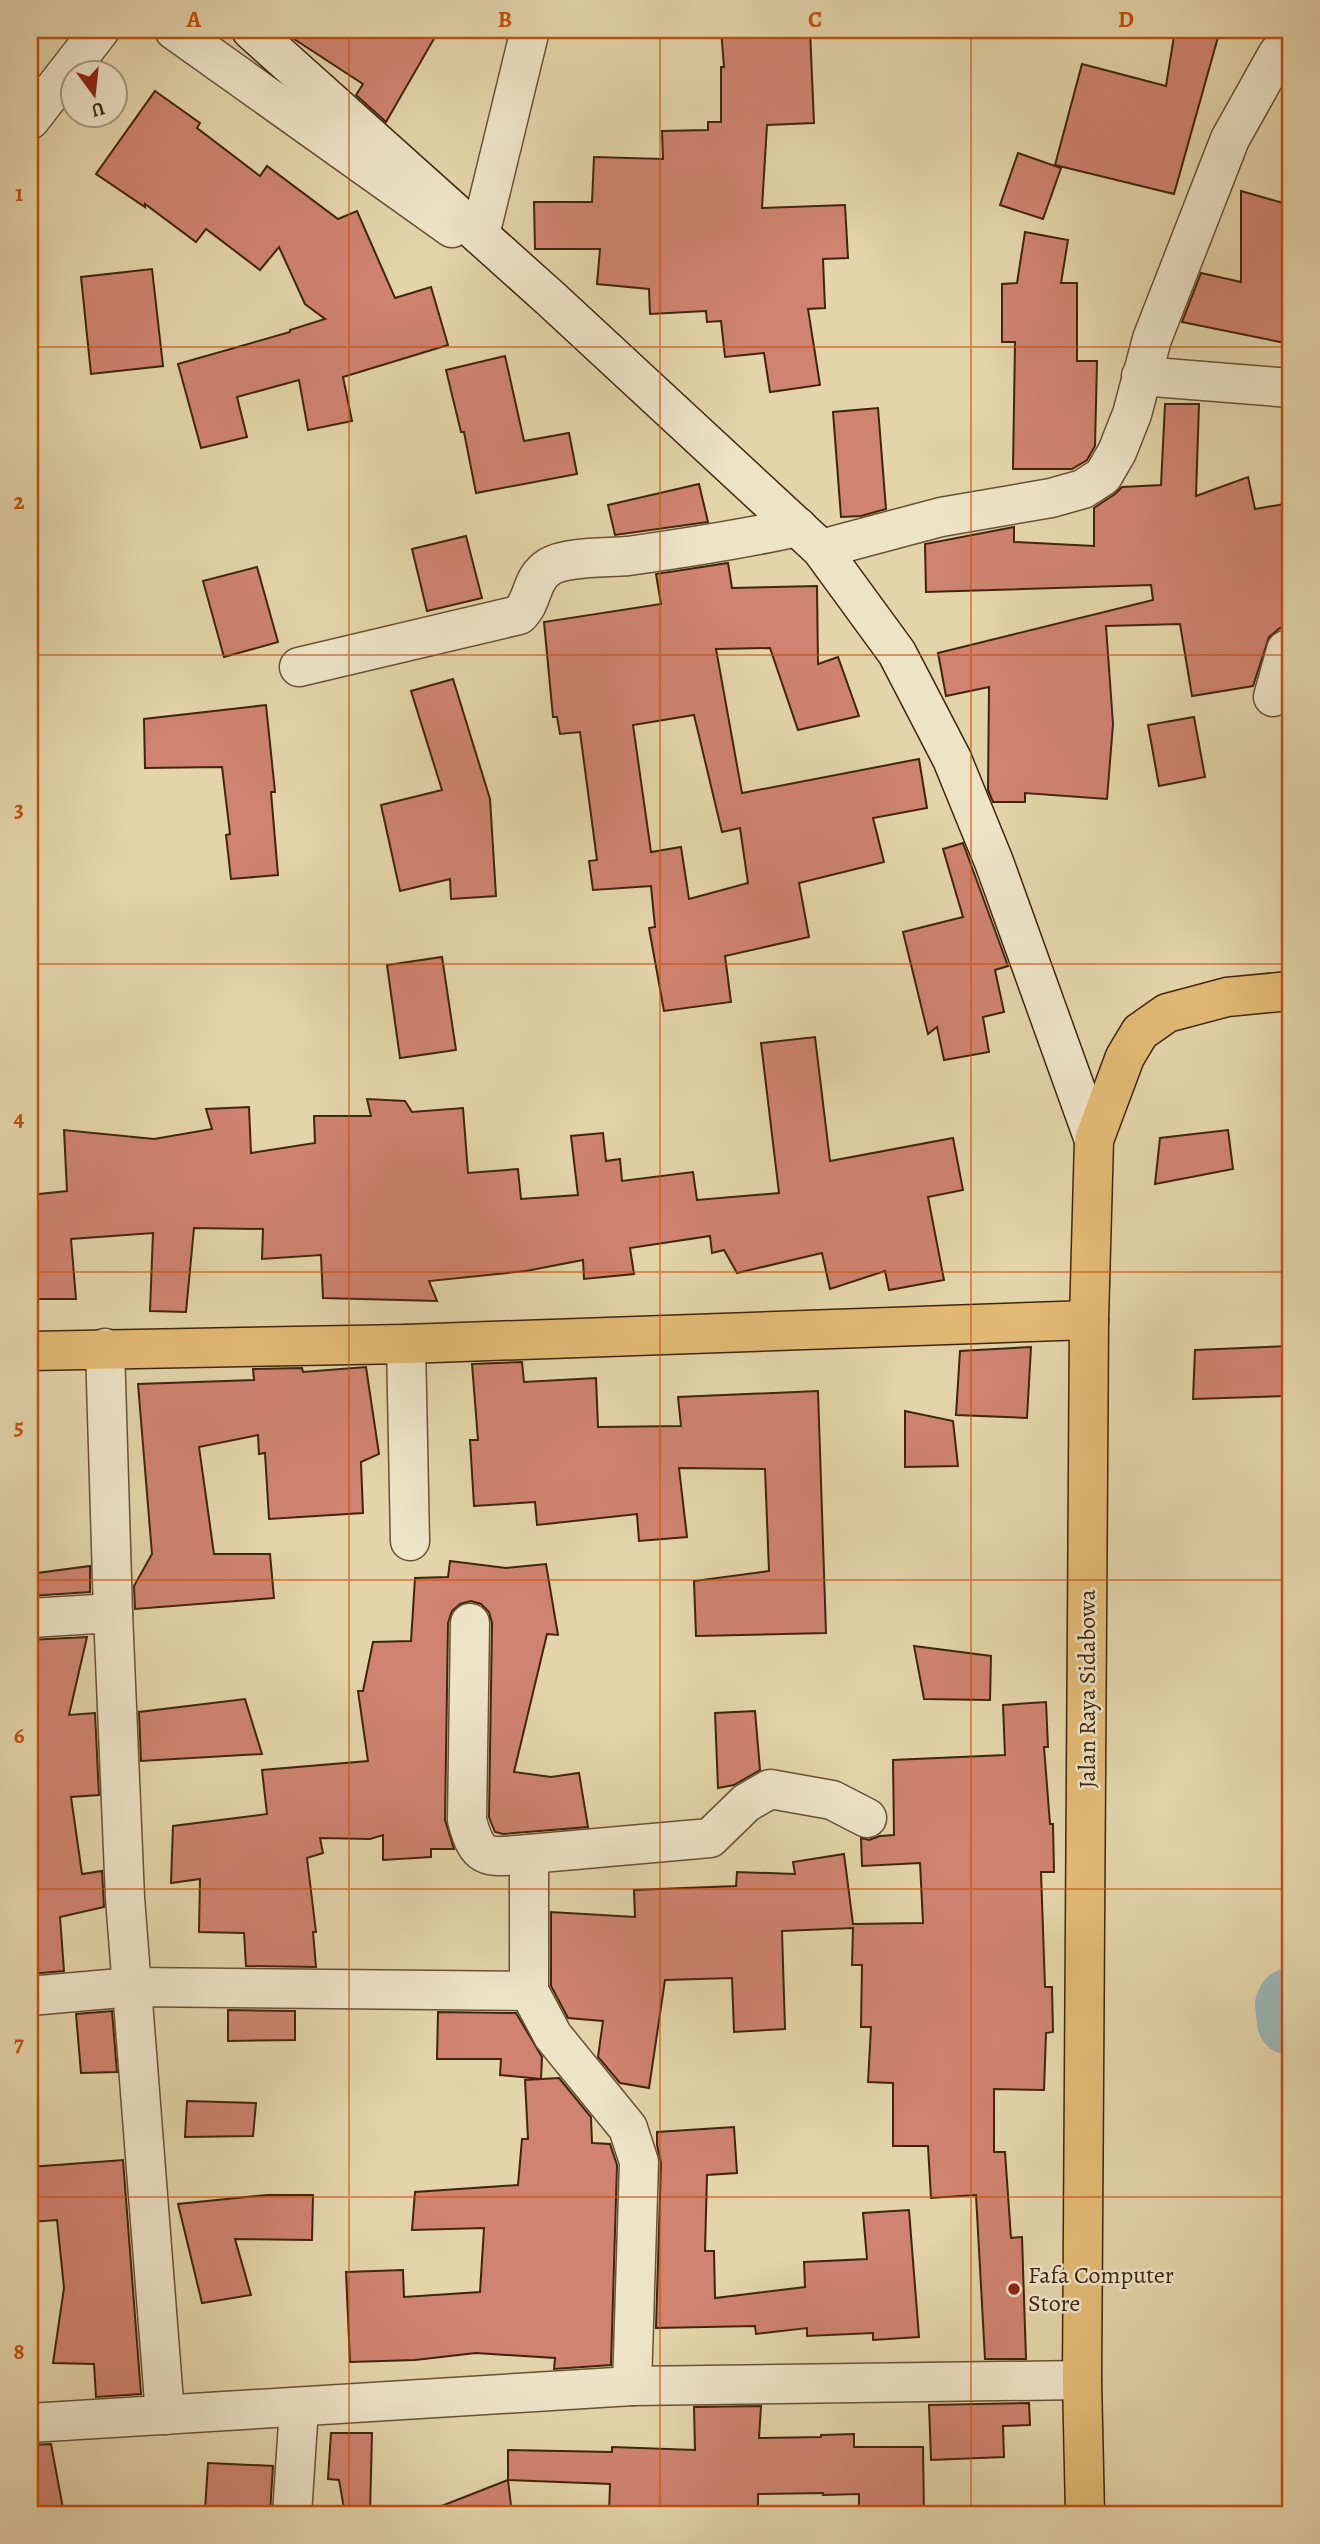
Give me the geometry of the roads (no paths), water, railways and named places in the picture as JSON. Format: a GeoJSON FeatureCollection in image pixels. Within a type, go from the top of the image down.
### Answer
{"type":"FeatureCollection","features":[{"type":"Feature","properties":{"kind":"main road","name":"Jalan Raya Sidabowa"},"geometry":{"type":"LineString","coordinates":[[1085,2514],[1082,2380],[1089,1320],[1094,1140],[1125,1057],[1140,1032],[1167,1013],[1227,997],[1290,991]]}},
{"type":"Feature","properties":{"kind":"main road"},"geometry":{"type":"LineString","coordinates":[[30,1351],[406,1344],[1089,1320]]}},
{"type":"Feature","properties":{"kind":"street"},"geometry":{"type":"LineString","coordinates":[[30,120],[100,30]]}},
{"type":"Feature","properties":{"kind":"street"},"geometry":{"type":"LineString","coordinates":[[174,30],[550,298]]}},
{"type":"Feature","properties":{"kind":"street"},"geometry":{"type":"LineString","coordinates":[[251,30],[550,298],[809,538],[897,653],[952,759],[994,862],[1094,1140]]}},
{"type":"Feature","properties":{"kind":"street"},"geometry":{"type":"LineString","coordinates":[[480,235],[530,30]]}},
{"type":"Feature","properties":{"kind":"street"},"geometry":{"type":"LineString","coordinates":[[299,667],[519,615],[528,602],[533,584],[551,565],[738,540],[809,538],[1052,498],[1083,489],[1103,476],[1117,452],[1132,414],[1152,339],[1230,139],[1290,38]]}},
{"type":"Feature","properties":{"kind":"street"},"geometry":{"type":"LineString","coordinates":[[1141,376],[1290,388]]}},
{"type":"Feature","properties":{"kind":"street"},"geometry":{"type":"LineString","coordinates":[[1273,697],[1286,650],[1290,648]]}},
{"type":"Feature","properties":{"kind":"street"},"geometry":{"type":"LineString","coordinates":[[406,1344],[410,1541]]}},
{"type":"Feature","properties":{"kind":"street"},"geometry":{"type":"LineString","coordinates":[[105,1348],[125,1898],[165,2416]]}},
{"type":"Feature","properties":{"kind":"street"},"geometry":{"type":"LineString","coordinates":[[30,1618],[113,1614]]}},
{"type":"Feature","properties":{"kind":"street"},"geometry":{"type":"LineString","coordinates":[[470,1623],[467,1820],[472,1841],[478,1849],[493,1857],[710,1838],[746,1802],[770,1789],[832,1800],[867,1818]]}},
{"type":"Feature","properties":{"kind":"street"},"geometry":{"type":"LineString","coordinates":[[529,1854],[529,1991],[554,2036],[628,2129],[639,2162],[632,2386]]}},
{"type":"Feature","properties":{"kind":"street"},"geometry":{"type":"LineString","coordinates":[[30,1996],[132,1987],[529,1991]]}},
{"type":"Feature","properties":{"kind":"street"},"geometry":{"type":"LineString","coordinates":[[30,2423],[632,2386],[1082,2380]]}},
{"type":"Feature","properties":{"kind":"street"},"geometry":{"type":"LineString","coordinates":[[292,2514],[299,2408]]}},
{"type":"Feature","properties":{"kind":"waterway"},"geometry":{"type":"LineString","coordinates":[[1290,2001],[1290,2022]]}},
{"type":"Feature","properties":{"kind":"place","name":"Fafa Computer Store"},"geometry":{"type":"Point","coordinates":[1014,2289]}}]}
